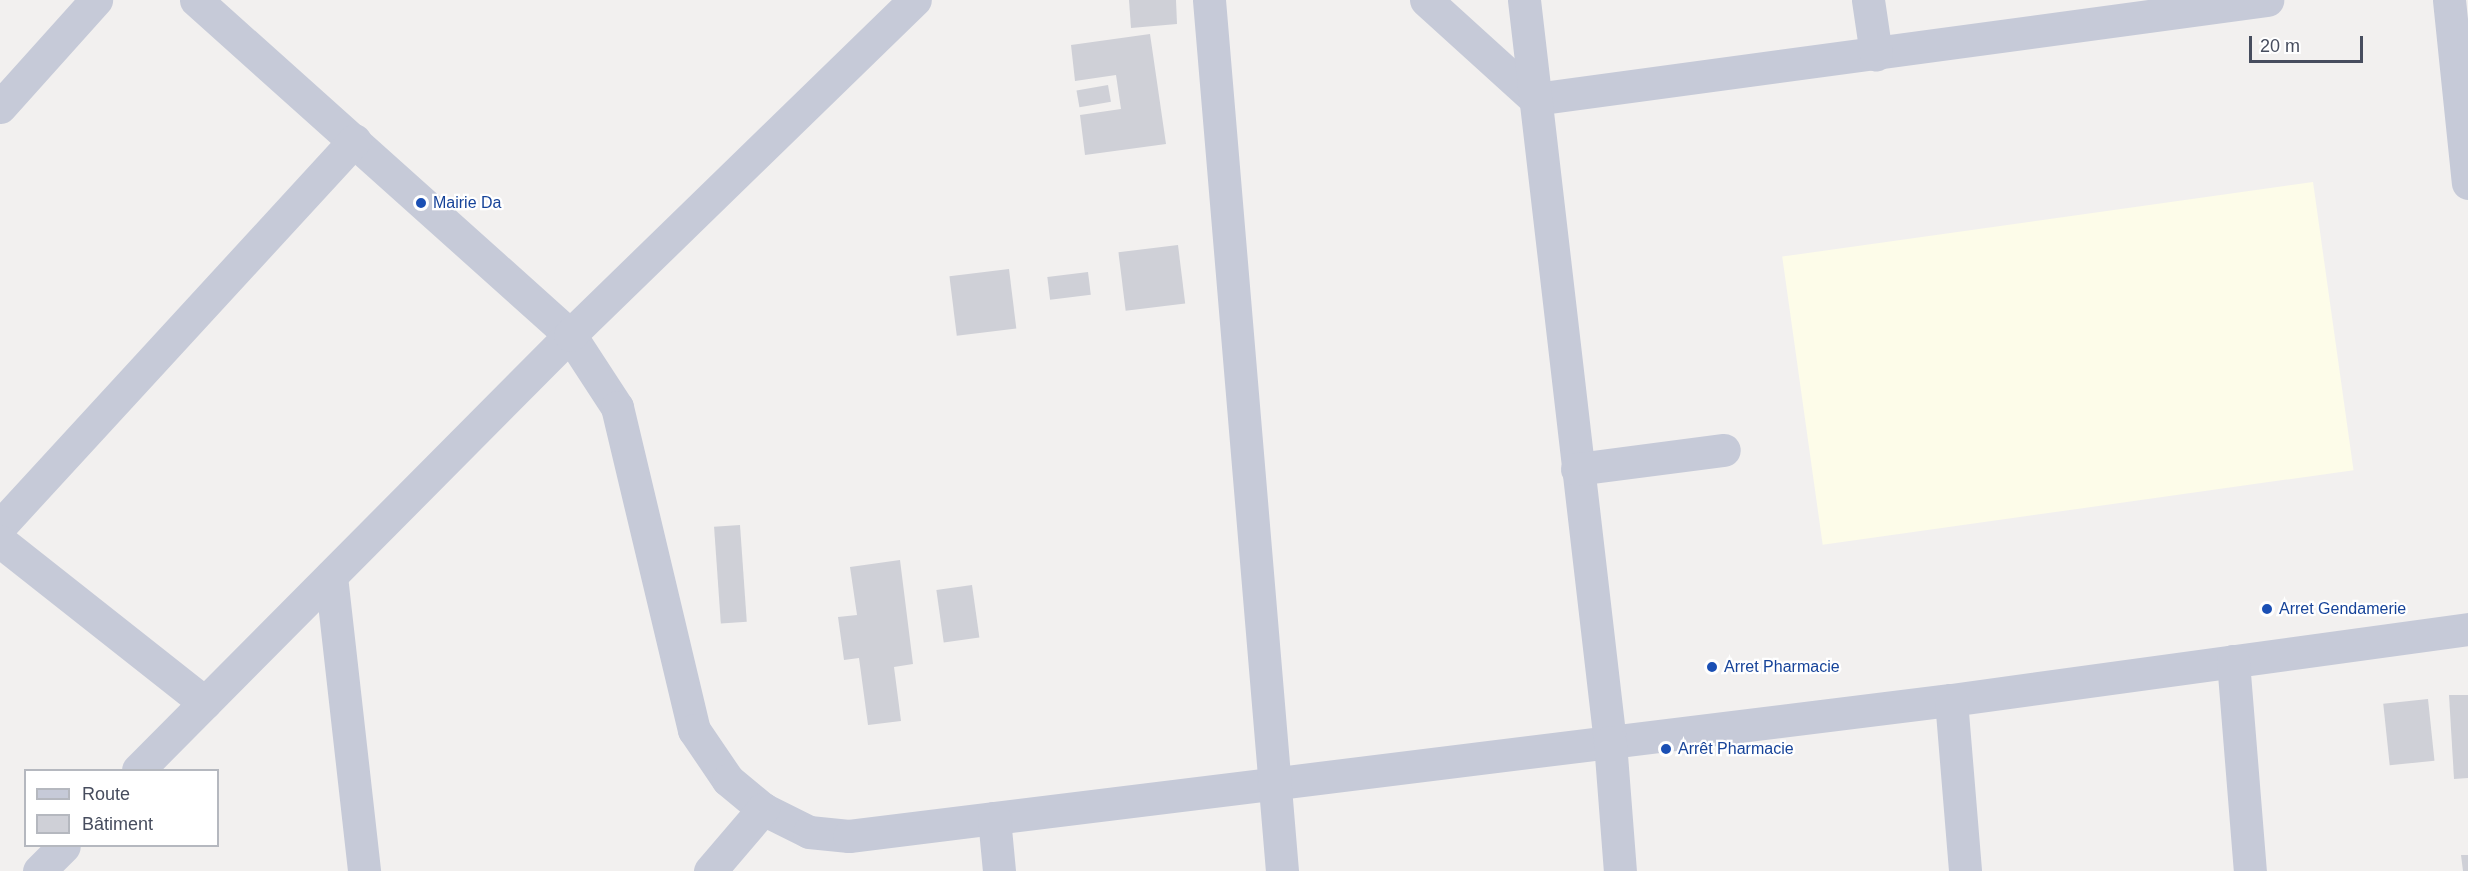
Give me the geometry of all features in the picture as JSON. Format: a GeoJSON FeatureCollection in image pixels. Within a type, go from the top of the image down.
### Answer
{"type":"FeatureCollection","features":[{"type":"Feature","properties":{"kind":"street"},"geometry":{"type":"LineString","coordinates":[[0,107],[96,0]]}},
{"type":"Feature","properties":{"kind":"street"},"geometry":{"type":"LineString","coordinates":[[196,0],[355,140],[570,335],[617,407],[694,730],[728,780],[763,809],[809,832],[849,836],[1951,700],[2468,629]]}},
{"type":"Feature","properties":{"kind":"street"},"geometry":{"type":"LineString","coordinates":[[140,769],[570,335],[915,0]]}},
{"type":"Feature","properties":{"kind":"street"},"geometry":{"type":"LineString","coordinates":[[1209,0],[1282,871]]}},
{"type":"Feature","properties":{"kind":"street"},"geometry":{"type":"LineString","coordinates":[[1426,0],[1535,99],[2267,0]]}},
{"type":"Feature","properties":{"kind":"street"},"geometry":{"type":"LineString","coordinates":[[1524,0],[1610,742],[1620,871]]}},
{"type":"Feature","properties":{"kind":"street"},"geometry":{"type":"LineString","coordinates":[[1868,0],[1876,54]]}},
{"type":"Feature","properties":{"kind":"street"},"geometry":{"type":"LineString","coordinates":[[2449,0],[2468,183]]}},
{"type":"Feature","properties":{"kind":"street"},"geometry":{"type":"LineString","coordinates":[[0,526],[355,140]]}},
{"type":"Feature","properties":{"kind":"street"},"geometry":{"type":"LineString","coordinates":[[1577,469],[1724,450]]}},
{"type":"Feature","properties":{"kind":"street"},"geometry":{"type":"LineString","coordinates":[[0,541],[205,703]]}},
{"type":"Feature","properties":{"kind":"street"},"geometry":{"type":"LineString","coordinates":[[331,576],[364,871]]}},
{"type":"Feature","properties":{"kind":"street"},"geometry":{"type":"LineString","coordinates":[[2233,661],[2250,871]]}},
{"type":"Feature","properties":{"kind":"street"},"geometry":{"type":"LineString","coordinates":[[1951,700],[1965,871]]}},
{"type":"Feature","properties":{"kind":"street"},"geometry":{"type":"LineString","coordinates":[[710,871],[763,809]]}},
{"type":"Feature","properties":{"kind":"street"},"geometry":{"type":"LineString","coordinates":[[994,818],[999,871]]}},
{"type":"Feature","properties":{"kind":"street"},"geometry":{"type":"LineString","coordinates":[[39,871],[63,847]]}},
{"type":"Feature","properties":{"kind":"shaded area"},"geometry":{"type":"Polygon","coordinates":[[[2313,182],[2353,470],[1823,545],[1782,257],[2313,182]]]}},
{"type":"Feature","properties":{"kind":"building"},"geometry":{"type":"Polygon","coordinates":[[[1129,0],[1176,0],[1177,24],[1131,28],[1129,0]]]}},
{"type":"Feature","properties":{"kind":"building"},"geometry":{"type":"Polygon","coordinates":[[[1150,34],[1166,144],[1085,155],[1080,115],[1121,109],[1116,75],[1075,81],[1071,45],[1150,34]]]}},
{"type":"Feature","properties":{"kind":"building"},"geometry":{"type":"Polygon","coordinates":[[[1108,85],[1111,102],[1079,107],[1076,91],[1108,85]]]}},
{"type":"Feature","properties":{"kind":"building"},"geometry":{"type":"Polygon","coordinates":[[[1178,245],[1185,304],[1126,311],[1118,252],[1178,245]]]}},
{"type":"Feature","properties":{"kind":"building"},"geometry":{"type":"Polygon","coordinates":[[[1009,269],[1016,329],[957,336],[949,276],[1009,269]]]}},
{"type":"Feature","properties":{"kind":"building"},"geometry":{"type":"Polygon","coordinates":[[[1088,272],[1091,295],[1050,300],[1047,277],[1088,272]]]}},
{"type":"Feature","properties":{"kind":"building"},"geometry":{"type":"Polygon","coordinates":[[[740,525],[747,622],[721,624],[714,527],[740,525]]]}},
{"type":"Feature","properties":{"kind":"building"},"geometry":{"type":"Polygon","coordinates":[[[900,560],[913,664],[894,667],[901,721],[868,725],[859,658],[844,660],[838,617],[857,615],[850,567],[900,560]]]}},
{"type":"Feature","properties":{"kind":"building"},"geometry":{"type":"Polygon","coordinates":[[[972,585],[979,637],[944,642],[936,590],[972,585]]]}},
{"type":"Feature","properties":{"kind":"building"},"geometry":{"type":"Polygon","coordinates":[[[2449,695],[2468,695],[2468,778],[2454,779],[2449,695]]]}},
{"type":"Feature","properties":{"kind":"building"},"geometry":{"type":"Polygon","coordinates":[[[2428,699],[2434,761],[2390,765],[2383,704],[2428,699]]]}},
{"type":"Feature","properties":{"kind":"building"},"geometry":{"type":"Polygon","coordinates":[[[2461,855],[2468,855],[2468,871],[2463,871],[2461,855]]]}},
{"type":"Feature","properties":{"kind":"place","name":"Mairie Da"},"geometry":{"type":"Point","coordinates":[421,203]}},
{"type":"Feature","properties":{"kind":"place","name":"Arret Gendamerie"},"geometry":{"type":"Point","coordinates":[2267,609]}},
{"type":"Feature","properties":{"kind":"place","name":"Arret Pharmacie"},"geometry":{"type":"Point","coordinates":[1712,667]}},
{"type":"Feature","properties":{"kind":"place","name":"Arrêt Pharmacie"},"geometry":{"type":"Point","coordinates":[1666,749]}}]}
